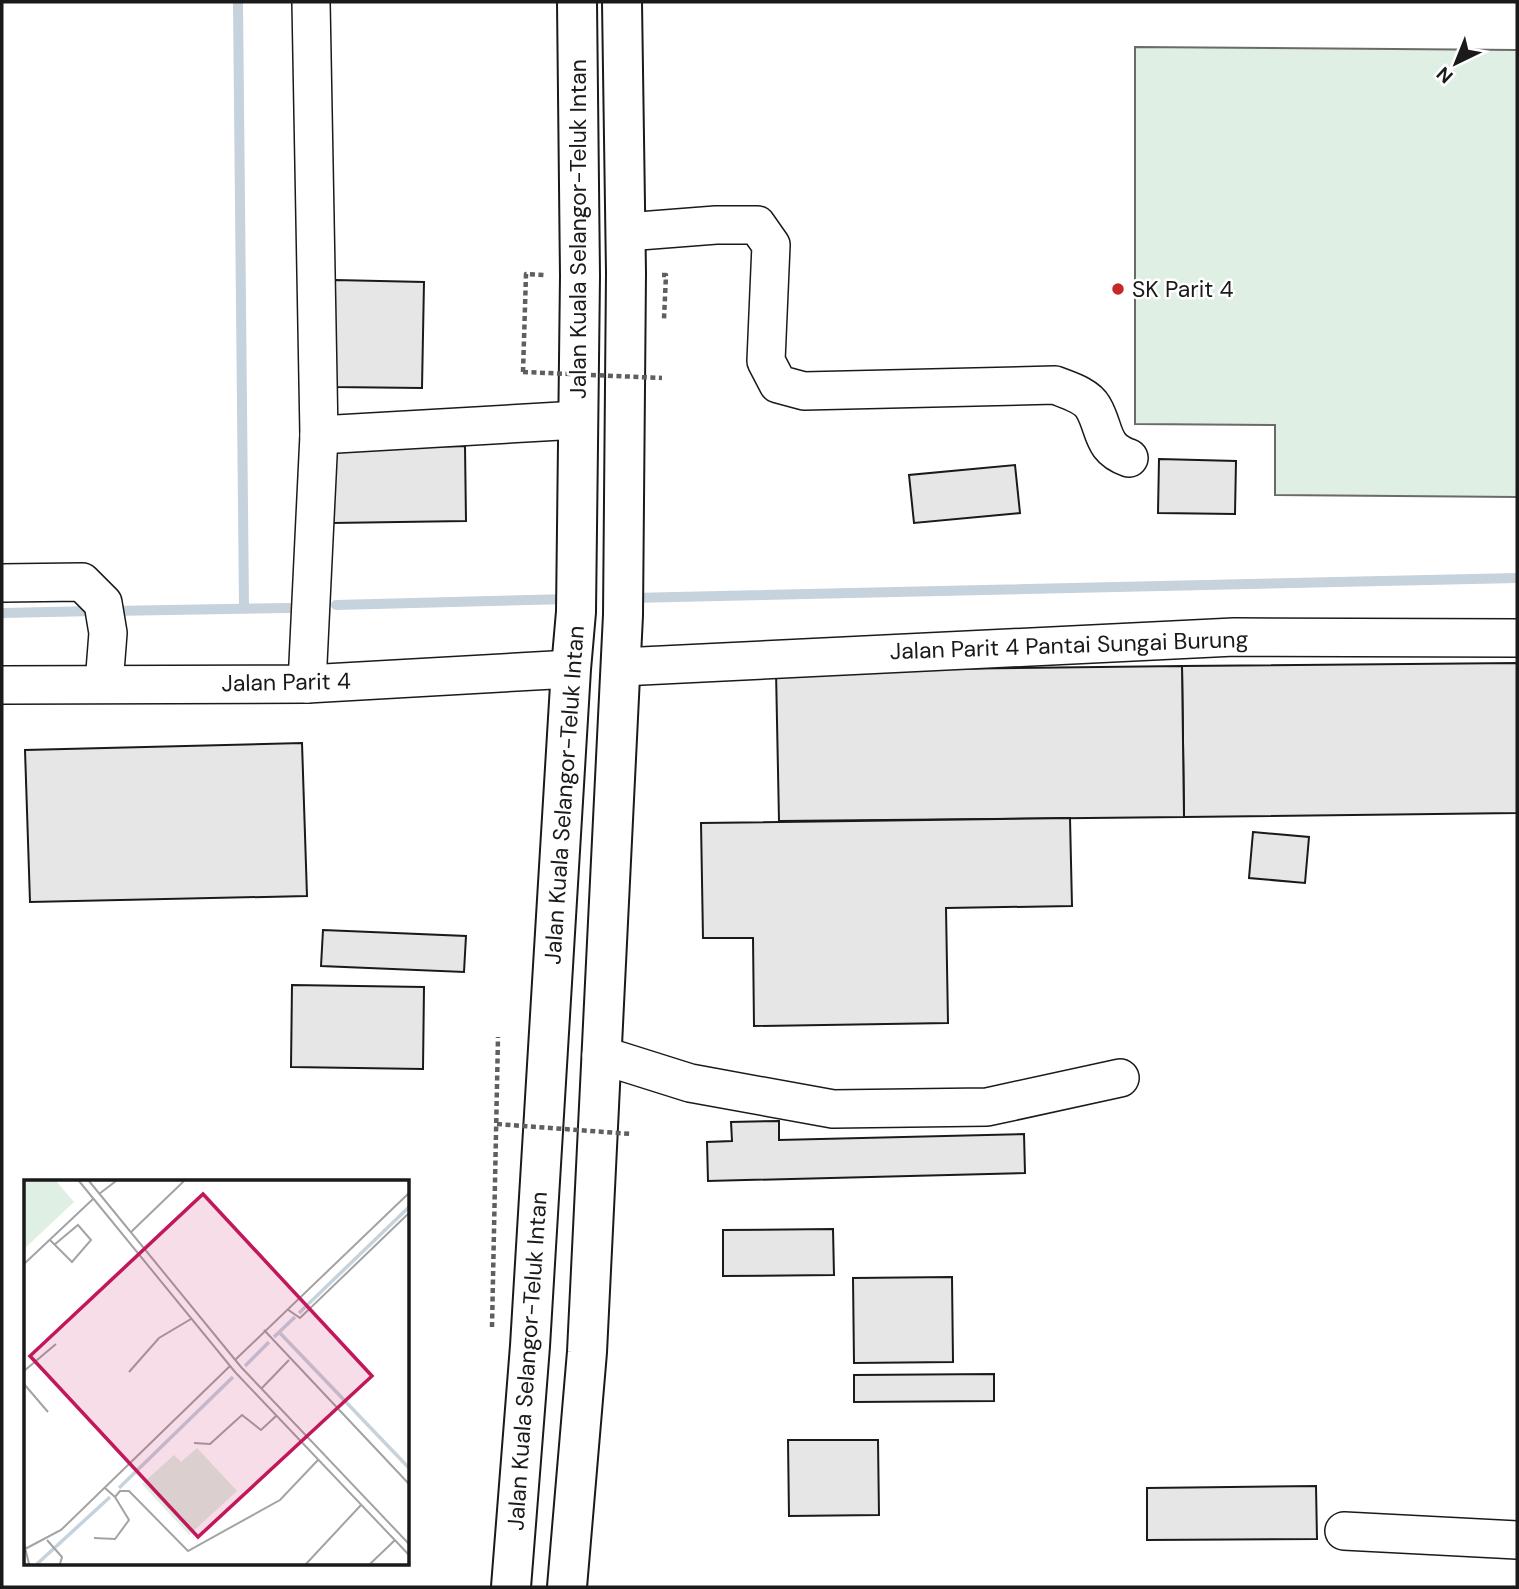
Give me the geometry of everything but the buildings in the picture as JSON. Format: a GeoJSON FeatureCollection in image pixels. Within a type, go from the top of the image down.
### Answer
{"type":"FeatureCollection","features":[{"type":"Feature","properties":{"kind":"highway","name":"Jalan Kuala Selangor-Teluk Intan"},"geometry":{"type":"LineString","coordinates":[[511,1587],[530,1346],[576,612],[580,276],[577,2]]}},
{"type":"Feature","properties":{"kind":"highway","name":"Jalan Kuala Selangor-Teluk Intan"},"geometry":{"type":"LineString","coordinates":[[568,1587],[587,1352],[623,615],[626,232],[622,2]]}},
{"type":"Feature","properties":{"kind":"street"},"geometry":{"type":"LineString","coordinates":[[307,684],[319,435],[311,2]]}},
{"type":"Feature","properties":{"kind":"street"},"geometry":{"type":"LineString","coordinates":[[626,232],[716,225],[757,225],[771,244],[766,361],[778,384],[804,391],[1055,385],[1078,395],[1092,405],[1103,436],[1115,453],[1129,458]]}},
{"type":"Feature","properties":{"kind":"street"},"geometry":{"type":"LineString","coordinates":[[319,435],[578,420]]}},
{"type":"Feature","properties":{"kind":"street"},"geometry":{"type":"LineString","coordinates":[[2,583],[82,582],[106,618],[104,684]]}},
{"type":"Feature","properties":{"kind":"street","name":"Jalan Parit 4 Pantai Sungai Burung"},"geometry":{"type":"LineString","coordinates":[[621,667],[1234,637],[1517,638]]}},
{"type":"Feature","properties":{"kind":"street","name":"Jalan Parit 4"},"geometry":{"type":"LineString","coordinates":[[2,685],[307,684],[571,669]]}},
{"type":"Feature","properties":{"kind":"street"},"geometry":{"type":"LineString","coordinates":[[601,1055],[690,1083],[834,1109],[987,1107],[1120,1078]]}},
{"type":"Feature","properties":{"kind":"street"},"geometry":{"type":"LineString","coordinates":[[1344,1531],[1517,1540]]}},
{"type":"Feature","properties":{"kind":"path"},"geometry":{"type":"LineString","coordinates":[[526,274],[523,372],[663,378]]}},
{"type":"Feature","properties":{"kind":"path"},"geometry":{"type":"LineString","coordinates":[[492,1327],[498,1037]]}},
{"type":"Feature","properties":{"kind":"path"},"geometry":{"type":"LineString","coordinates":[[497,1125],[631,1134]]}},
{"type":"Feature","properties":{"kind":"green space"},"geometry":{"type":"Polygon","coordinates":[[[1135,47],[1517,50],[1517,497],[1275,495],[1275,425],[1135,424],[1135,47]]]}},
{"type":"Feature","properties":{"kind":"waterway"},"geometry":{"type":"LineString","coordinates":[[238,2],[244,608]]}},
{"type":"Feature","properties":{"kind":"waterway"},"geometry":{"type":"LineString","coordinates":[[631,598],[1517,578]]}},
{"type":"Feature","properties":{"kind":"waterway"},"geometry":{"type":"LineString","coordinates":[[336,605],[570,599]]}},
{"type":"Feature","properties":{"kind":"waterway"},"geometry":{"type":"LineString","coordinates":[[111,611],[289,608]]}},
{"type":"Feature","properties":{"kind":"waterway"},"geometry":{"type":"LineString","coordinates":[[2,613],[96,611]]}},
{"type":"Feature","properties":{"kind":"place","name":"SK Parit 4"},"geometry":{"type":"Point","coordinates":[1118,289]}}]}
